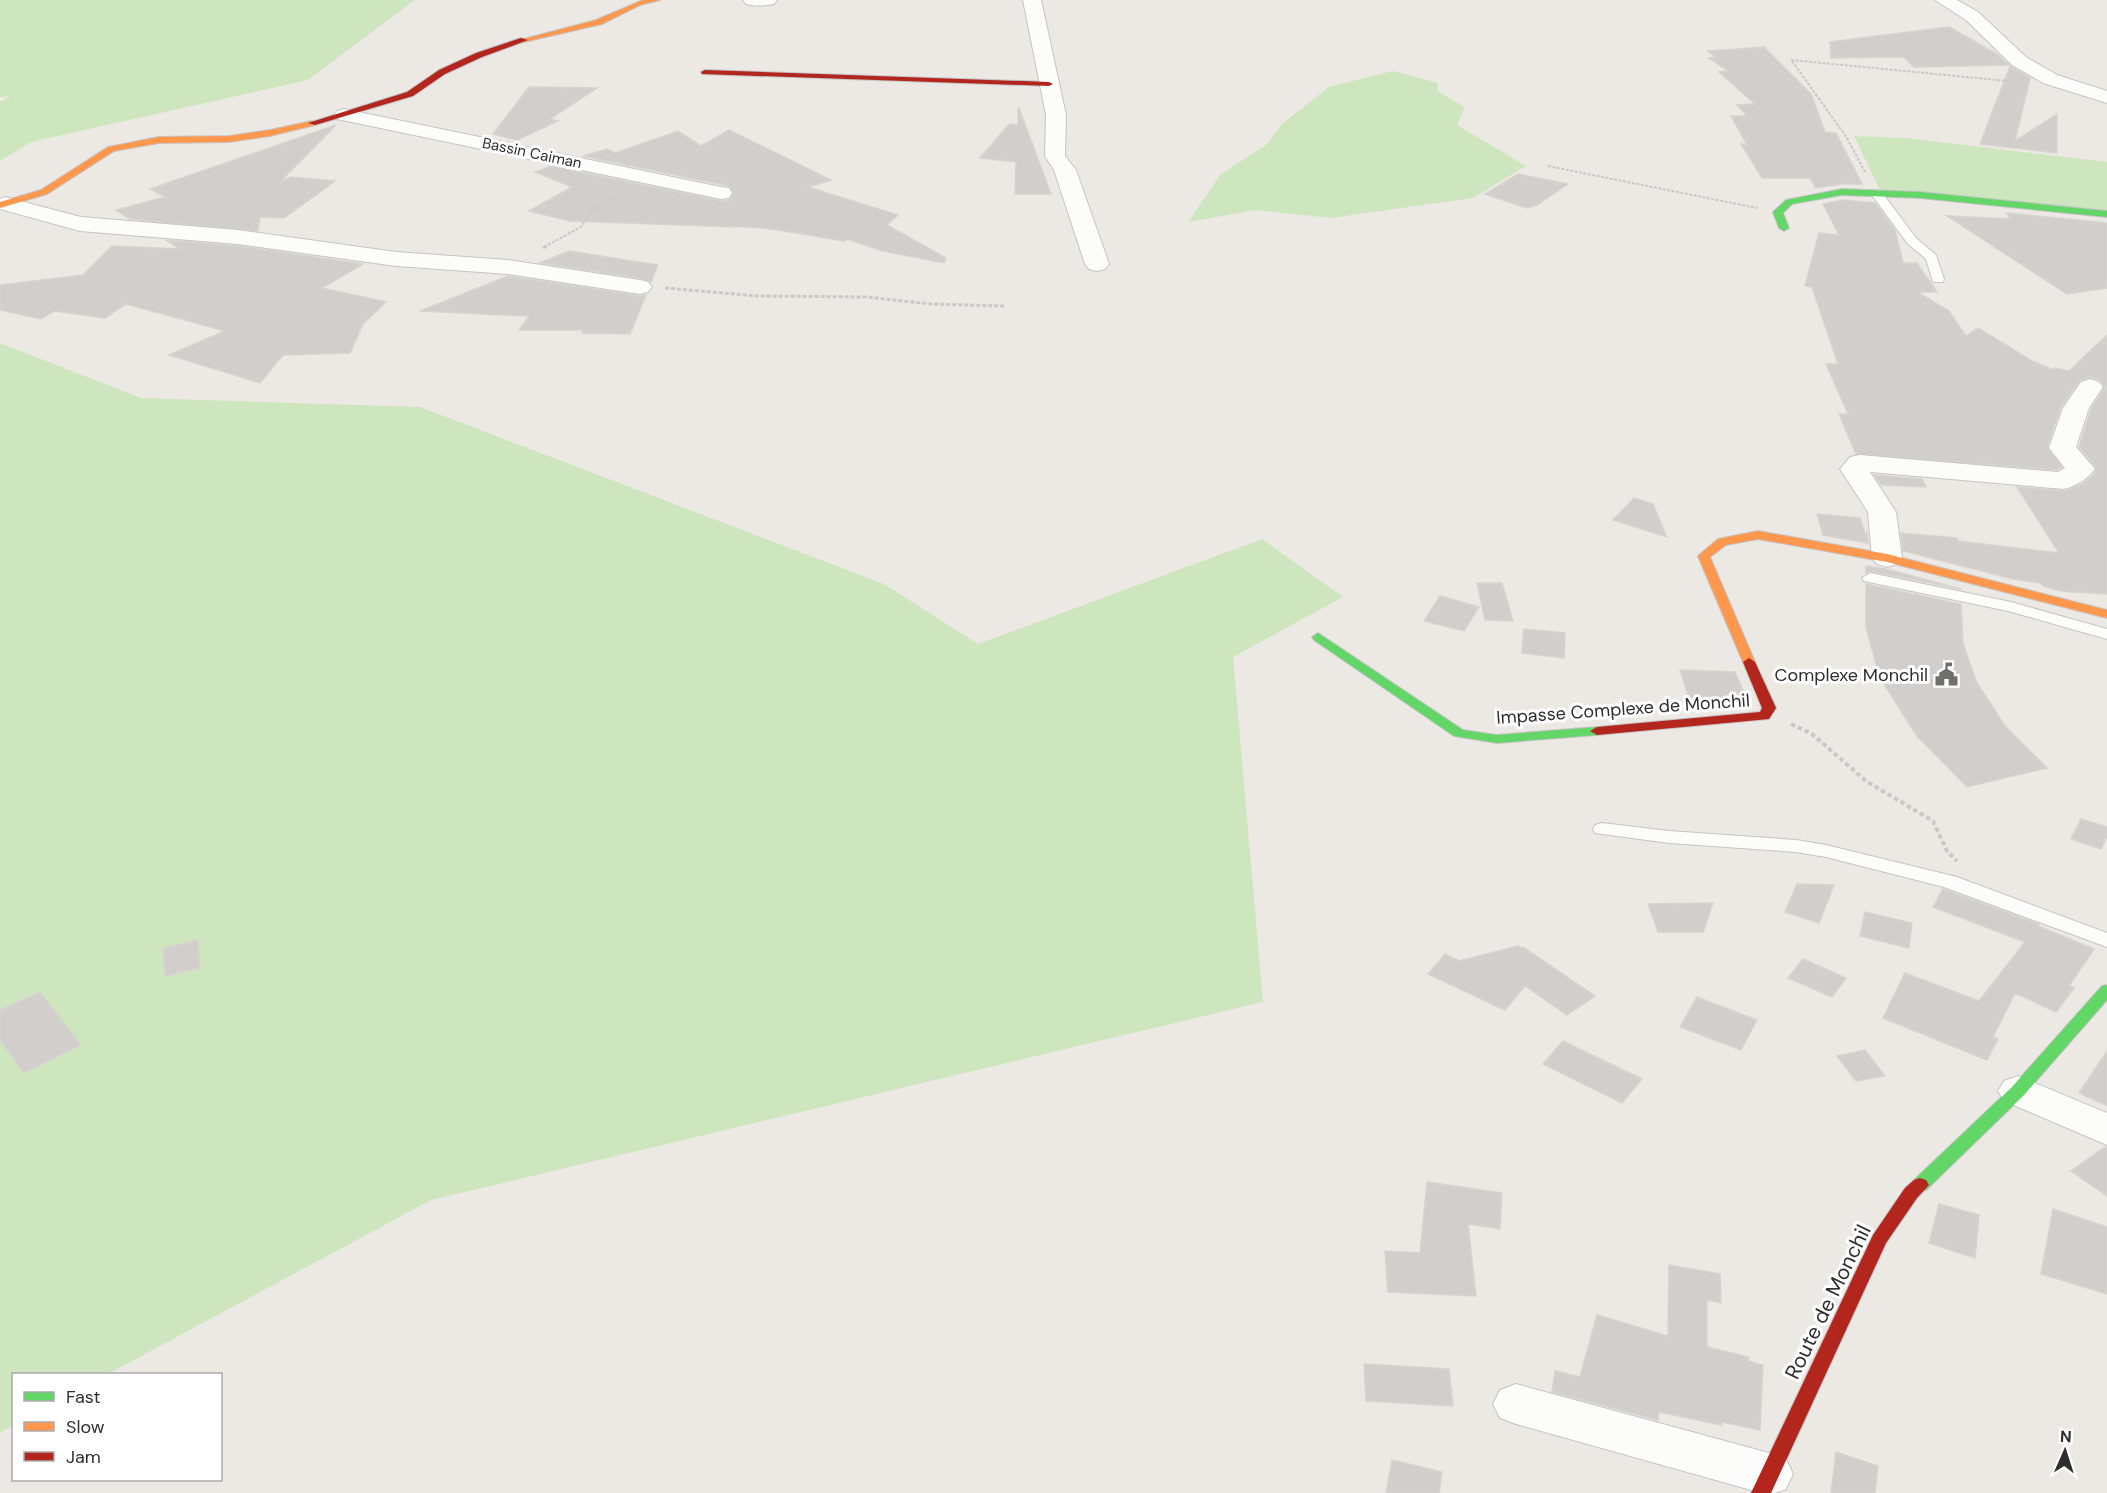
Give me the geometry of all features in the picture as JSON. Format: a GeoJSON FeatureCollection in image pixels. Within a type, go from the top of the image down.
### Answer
{"type":"FeatureCollection","features":[{"type":"Feature","properties":{"kind":"street"},"geometry":{"type":"LineString","coordinates":[[3,205],[44,192],[97,157],[119,147],[159,140],[229,139],[270,133],[344,115],[410,94],[442,72],[479,55],[527,39],[599,22],[638,3],[656,0]]}},
{"type":"Feature","properties":{"kind":"street"},"geometry":{"type":"LineString","coordinates":[[752,0],[768,0]]}},
{"type":"Feature","properties":{"kind":"street"},"geometry":{"type":"LineString","coordinates":[[1032,0],[1056,115],[1055,156],[1065,170],[1097,264]]}},
{"type":"Feature","properties":{"kind":"street"},"geometry":{"type":"LineString","coordinates":[[1944,0],[1972,16],[2019,62],[2050,79],[2107,97]]}},
{"type":"Feature","properties":{"kind":"street"},"geometry":{"type":"LineString","coordinates":[[705,72],[1049,84]]}},
{"type":"Feature","properties":{"kind":"street","name":"Bassin Caiman"},"geometry":{"type":"LineString","coordinates":[[344,115],[721,193]]}},
{"type":"Feature","properties":{"kind":"street"},"geometry":{"type":"LineString","coordinates":[[1784,228],[1778,212],[1789,202],[1842,192],[1920,195],[2107,214]]}},
{"type":"Feature","properties":{"kind":"street"},"geometry":{"type":"LineString","coordinates":[[3,205],[80,224],[238,237],[279,245],[396,259],[508,267],[640,287]]}},
{"type":"Feature","properties":{"kind":"street"},"geometry":{"type":"LineString","coordinates":[[1879,568],[1882,512],[1854,469],[1860,463],[2064,481],[2082,470],[2062,448],[2076,408],[2090,387]]}},
{"type":"Feature","properties":{"kind":"street","name":"Impasse Complexe de Monchil"},"geometry":{"type":"LineString","coordinates":[[1318,637],[1459,733],[1497,739],[1718,722],[1764,716],[1769,708],[1704,556],[1722,542],[1758,535],[1879,568],[2107,615]]}},
{"type":"Feature","properties":{"kind":"street","name":"Route de Monchil"},"geometry":{"type":"LineString","coordinates":[[1765,1484],[1879,1240],[1911,1193],[2019,1091],[2107,990]]}},
{"type":"Feature","properties":{"kind":"street"},"geometry":{"type":"LineString","coordinates":[[2019,1091],[2107,1130]]}},
{"type":"Feature","properties":{"kind":"street"},"geometry":{"type":"LineString","coordinates":[[1516,1404],[1765,1484]]}},
{"type":"Feature","properties":{"kind":"lane"},"geometry":{"type":"LineString","coordinates":[[1877,194],[1912,241],[1932,258],[1938,279]]}},
{"type":"Feature","properties":{"kind":"lane"},"geometry":{"type":"LineString","coordinates":[[1879,568],[2107,634]]}},
{"type":"Feature","properties":{"kind":"lane"},"geometry":{"type":"LineString","coordinates":[[1602,829],[1669,837],[1796,846],[1826,851],[1950,882],[2107,940]]}},
{"type":"Feature","properties":{"kind":"path"},"geometry":{"type":"LineString","coordinates":[[1877,194],[1847,138],[1791,60],[2010,82]]}},
{"type":"Feature","properties":{"kind":"path"},"geometry":{"type":"LineString","coordinates":[[1548,166],[1778,212]]}},
{"type":"Feature","properties":{"kind":"path"},"geometry":{"type":"LineString","coordinates":[[508,267],[581,227],[585,215],[590,211],[650,178]]}},
{"type":"Feature","properties":{"kind":"path"},"geometry":{"type":"LineString","coordinates":[[640,287],[758,296],[866,297],[931,304],[1005,306]]}},
{"type":"Feature","properties":{"kind":"path"},"geometry":{"type":"LineString","coordinates":[[1769,708],[1785,721],[1812,734],[1866,781],[1893,800],[1933,821],[1947,851],[1962,866]]}},
{"type":"Feature","properties":{"kind":"green space"},"geometry":{"type":"Polygon","coordinates":[[[0,0],[415,0],[308,80],[31,142],[0,161],[0,102],[10,96],[0,97],[0,0]]]}},
{"type":"Feature","properties":{"kind":"green space"},"geometry":{"type":"Polygon","coordinates":[[[1393,71],[1438,83],[1437,91],[1465,107],[1457,125],[1526,166],[1473,198],[1331,218],[1256,210],[1188,222],[1221,174],[1266,145],[1283,123],[1329,87],[1393,71]]]}},
{"type":"Feature","properties":{"kind":"green space"},"geometry":{"type":"Polygon","coordinates":[[[1854,136],[1906,138],[2107,162],[2107,218],[1880,190],[1854,136]]]}},
{"type":"Feature","properties":{"kind":"green space"},"geometry":{"type":"Polygon","coordinates":[[[0,343],[141,398],[420,407],[884,584],[978,644],[1262,539],[1343,597],[1233,657],[1263,1002],[431,1200],[110,1373],[12,1373],[12,1426],[0,1433],[0,343]]]}},
{"type":"Feature","properties":{"kind":"building"},"geometry":{"type":"Polygon","coordinates":[[[1949,27],[1997,54],[2009,65],[1914,67],[1904,57],[1831,58],[1830,42],[1949,27]]]}},
{"type":"Feature","properties":{"kind":"building"},"geometry":{"type":"Polygon","coordinates":[[[1764,47],[1811,94],[1825,132],[1836,133],[1862,184],[1816,188],[1810,178],[1762,178],[1741,144],[1747,145],[1731,116],[1747,116],[1737,105],[1755,104],[1719,72],[1728,71],[1709,58],[1716,57],[1708,51],[1764,47]]]}},
{"type":"Feature","properties":{"kind":"building"},"geometry":{"type":"Polygon","coordinates":[[[2010,66],[2030,78],[2015,141],[2057,114],[2057,153],[1980,144],[2010,66]]]}},
{"type":"Feature","properties":{"kind":"building"},"geometry":{"type":"Polygon","coordinates":[[[529,87],[597,88],[550,119],[558,121],[517,140],[493,134],[529,87]]]}},
{"type":"Feature","properties":{"kind":"building"},"geometry":{"type":"Polygon","coordinates":[[[1018,108],[1051,194],[1015,194],[1016,162],[980,158],[1009,124],[1018,125],[1018,108]]]}},
{"type":"Feature","properties":{"kind":"building"},"geometry":{"type":"Polygon","coordinates":[[[336,125],[280,182],[291,177],[335,181],[284,218],[260,217],[258,231],[130,219],[116,210],[165,197],[150,189],[336,125]]]}},
{"type":"Feature","properties":{"kind":"building"},"geometry":{"type":"Polygon","coordinates":[[[729,130],[831,180],[808,187],[898,215],[887,225],[946,258],[944,263],[883,251],[847,239],[844,241],[772,229],[570,221],[529,211],[572,187],[535,172],[552,166],[721,201],[729,200],[734,194],[729,186],[583,156],[607,149],[615,153],[678,131],[701,146],[729,130]]]}},
{"type":"Feature","properties":{"kind":"building"},"geometry":{"type":"Polygon","coordinates":[[[1518,174],[1568,184],[1537,205],[1527,208],[1485,194],[1518,174]]]}},
{"type":"Feature","properties":{"kind":"building"},"geometry":{"type":"Polygon","coordinates":[[[1842,200],[1875,203],[1895,230],[1903,263],[1917,263],[1937,292],[1917,292],[1949,311],[1966,336],[1978,328],[2032,361],[2054,370],[2055,368],[2069,371],[2107,335],[2107,594],[2061,591],[2043,586],[2041,583],[2013,579],[1903,551],[1901,533],[1957,538],[1958,541],[2059,553],[2017,487],[2065,491],[2082,484],[2094,474],[2097,468],[2079,447],[2091,409],[2105,387],[2100,380],[2091,377],[2080,380],[2061,407],[2047,447],[2062,467],[2057,470],[1856,454],[1839,414],[1848,414],[1826,364],[1838,364],[1812,287],[1805,286],[1819,233],[1839,235],[1823,204],[1842,200]]]}},
{"type":"Feature","properties":{"kind":"building"},"geometry":{"type":"Polygon","coordinates":[[[2007,213],[2107,223],[2107,288],[2067,294],[1947,216],[2010,219],[2007,213]]]}},
{"type":"Feature","properties":{"kind":"building"},"geometry":{"type":"Polygon","coordinates":[[[166,240],[238,246],[363,264],[322,288],[386,302],[363,324],[350,353],[283,355],[260,383],[169,355],[225,331],[126,304],[105,318],[54,311],[41,319],[0,310],[0,285],[83,275],[112,246],[180,249],[166,240]]]}},
{"type":"Feature","properties":{"kind":"building"},"geometry":{"type":"Polygon","coordinates":[[[569,251],[658,265],[651,282],[640,278],[540,263],[569,251]]]}},
{"type":"Feature","properties":{"kind":"building"},"geometry":{"type":"Polygon","coordinates":[[[508,276],[640,296],[646,295],[630,334],[582,333],[583,330],[519,330],[529,316],[420,311],[508,276]]]}},
{"type":"Feature","properties":{"kind":"building"},"geometry":{"type":"Polygon","coordinates":[[[1874,475],[1922,479],[1926,487],[1881,485],[1874,475]]]}},
{"type":"Feature","properties":{"kind":"building"},"geometry":{"type":"Polygon","coordinates":[[[1634,498],[1653,504],[1667,537],[1613,520],[1634,498]]]}},
{"type":"Feature","properties":{"kind":"building"},"geometry":{"type":"Polygon","coordinates":[[[1817,514],[1860,518],[1866,537],[1867,531],[1868,543],[1823,535],[1817,514]]]}},
{"type":"Feature","properties":{"kind":"building"},"geometry":{"type":"Polygon","coordinates":[[[1866,566],[1961,589],[1870,571],[1866,573],[1866,566]]]}},
{"type":"Feature","properties":{"kind":"building"},"geometry":{"type":"Polygon","coordinates":[[[1477,583],[1502,583],[1513,621],[1485,620],[1477,583]]]}},
{"type":"Feature","properties":{"kind":"building"},"geometry":{"type":"Polygon","coordinates":[[[1866,584],[1961,604],[1963,643],[1976,681],[2005,726],[2047,768],[1967,787],[1917,736],[1880,678],[1866,628],[1866,584]]]}},
{"type":"Feature","properties":{"kind":"building"},"geometry":{"type":"Polygon","coordinates":[[[1440,596],[1479,607],[1464,631],[1424,621],[1440,596]]]}},
{"type":"Feature","properties":{"kind":"building"},"geometry":{"type":"Polygon","coordinates":[[[1524,629],[1565,633],[1564,658],[1522,653],[1524,629]]]}},
{"type":"Feature","properties":{"kind":"building"},"geometry":{"type":"Polygon","coordinates":[[[1680,670],[1735,672],[1750,706],[1692,707],[1680,670]]]}},
{"type":"Feature","properties":{"kind":"building"},"geometry":{"type":"Polygon","coordinates":[[[2081,819],[2107,827],[2107,836],[2101,849],[2071,839],[2081,819]]]}},
{"type":"Feature","properties":{"kind":"building"},"geometry":{"type":"Polygon","coordinates":[[[1797,884],[1834,885],[1819,923],[1785,912],[1797,884]]]}},
{"type":"Feature","properties":{"kind":"building"},"geometry":{"type":"Polygon","coordinates":[[[1943,889],[2039,924],[2038,926],[2094,949],[2069,986],[2074,988],[2056,1012],[2015,993],[1993,1037],[1998,1039],[1987,1060],[1883,1018],[1905,973],[1979,1001],[2025,942],[1933,907],[1943,889]]]}},
{"type":"Feature","properties":{"kind":"building"},"geometry":{"type":"Polygon","coordinates":[[[1713,903],[1703,932],[1658,932],[1648,904],[1713,903]]]}},
{"type":"Feature","properties":{"kind":"building"},"geometry":{"type":"Polygon","coordinates":[[[1865,912],[1912,923],[1909,948],[1860,936],[1865,912]]]}},
{"type":"Feature","properties":{"kind":"building"},"geometry":{"type":"Polygon","coordinates":[[[198,940],[200,968],[165,976],[163,948],[198,940]]]}},
{"type":"Feature","properties":{"kind":"building"},"geometry":{"type":"Polygon","coordinates":[[[1518,946],[1523,947],[1595,996],[1567,1015],[1525,986],[1505,1010],[1428,974],[1445,954],[1459,961],[1518,946]]]}},
{"type":"Feature","properties":{"kind":"building"},"geometry":{"type":"Polygon","coordinates":[[[1803,959],[1846,978],[1832,997],[1788,978],[1803,959]]]}},
{"type":"Feature","properties":{"kind":"building"},"geometry":{"type":"Polygon","coordinates":[[[40,992],[81,1045],[24,1073],[0,1040],[0,1010],[40,992]]]}},
{"type":"Feature","properties":{"kind":"building"},"geometry":{"type":"Polygon","coordinates":[[[1697,997],[1757,1020],[1741,1050],[1680,1027],[1697,997]]]}},
{"type":"Feature","properties":{"kind":"building"},"geometry":{"type":"Polygon","coordinates":[[[1563,1041],[1642,1079],[1622,1103],[1543,1064],[1563,1041]]]}},
{"type":"Feature","properties":{"kind":"building"},"geometry":{"type":"Polygon","coordinates":[[[1865,1050],[1885,1076],[1856,1081],[1837,1056],[1865,1050]]]}},
{"type":"Feature","properties":{"kind":"building"},"geometry":{"type":"Polygon","coordinates":[[[2107,1051],[2107,1106],[2079,1093],[2107,1051]]]}},
{"type":"Feature","properties":{"kind":"building"},"geometry":{"type":"Polygon","coordinates":[[[2107,1147],[2107,1196],[2071,1171],[2107,1147]]]}},
{"type":"Feature","properties":{"kind":"building"},"geometry":{"type":"Polygon","coordinates":[[[1427,1182],[1502,1193],[1500,1229],[1468,1224],[1476,1296],[1388,1292],[1385,1251],[1420,1253],[1427,1182]]]}},
{"type":"Feature","properties":{"kind":"building"},"geometry":{"type":"Polygon","coordinates":[[[1939,1204],[1979,1215],[1975,1258],[1929,1243],[1939,1204]]]}},
{"type":"Feature","properties":{"kind":"building"},"geometry":{"type":"Polygon","coordinates":[[[2053,1209],[2107,1227],[2107,1294],[2041,1274],[2053,1209]]]}},
{"type":"Feature","properties":{"kind":"building"},"geometry":{"type":"Polygon","coordinates":[[[1669,1265],[1720,1274],[1721,1303],[1707,1300],[1707,1347],[1749,1357],[1748,1361],[1763,1365],[1760,1430],[1659,1412],[1658,1420],[1552,1392],[1555,1371],[1580,1377],[1597,1315],[1668,1336],[1669,1265]]]}},
{"type":"Feature","properties":{"kind":"building"},"geometry":{"type":"Polygon","coordinates":[[[1364,1364],[1449,1369],[1453,1406],[1366,1401],[1364,1364]]]}},
{"type":"Feature","properties":{"kind":"building"},"geometry":{"type":"Polygon","coordinates":[[[1836,1452],[1878,1466],[1875,1493],[1831,1493],[1836,1452]]]}},
{"type":"Feature","properties":{"kind":"building"},"geometry":{"type":"Polygon","coordinates":[[[1392,1460],[1442,1472],[1439,1493],[1386,1493],[1392,1460]]]}},
{"type":"Feature","properties":{"kind":"traffic: fast"},"geometry":{"type":"LineString","coordinates":[[1784,228],[1778,212],[1789,202],[1842,192],[1920,195],[2107,214]]}},
{"type":"Feature","properties":{"kind":"traffic: fast"},"geometry":{"type":"LineString","coordinates":[[1318,637],[1459,733],[1497,739],[1597,731]]}},
{"type":"Feature","properties":{"kind":"traffic: fast"},"geometry":{"type":"LineString","coordinates":[[1920,1185],[2018,1091],[2107,990]]}},
{"type":"Feature","properties":{"kind":"traffic: slow"},"geometry":{"type":"LineString","coordinates":[[524,40],[599,22],[638,3],[656,0]]}},
{"type":"Feature","properties":{"kind":"traffic: slow"},"geometry":{"type":"LineString","coordinates":[[0,205],[44,192],[111,149],[159,140],[229,139],[270,133],[312,123]]}},
{"type":"Feature","properties":{"kind":"traffic: slow"},"geometry":{"type":"LineString","coordinates":[[1749,662],[1704,556],[1722,542],[1758,535],[1887,558],[2107,614]]}},
{"type":"Feature","properties":{"kind":"traffic: jam"},"geometry":{"type":"LineString","coordinates":[[312,123],[410,94],[442,72],[479,55],[524,40]]}},
{"type":"Feature","properties":{"kind":"traffic: jam"},"geometry":{"type":"LineString","coordinates":[[705,72],[1049,84]]}},
{"type":"Feature","properties":{"kind":"traffic: jam"},"geometry":{"type":"LineString","coordinates":[[1597,731],[1764,716],[1769,708],[1749,662]]}},
{"type":"Feature","properties":{"kind":"traffic: jam"},"geometry":{"type":"LineString","coordinates":[[1761,1493],[1879,1240],[1911,1193],[1920,1185]]}},
{"type":"Feature","properties":{"kind":"place","name":"Complexe Monchil"},"geometry":{"type":"Point","coordinates":[1946,675]}}]}
